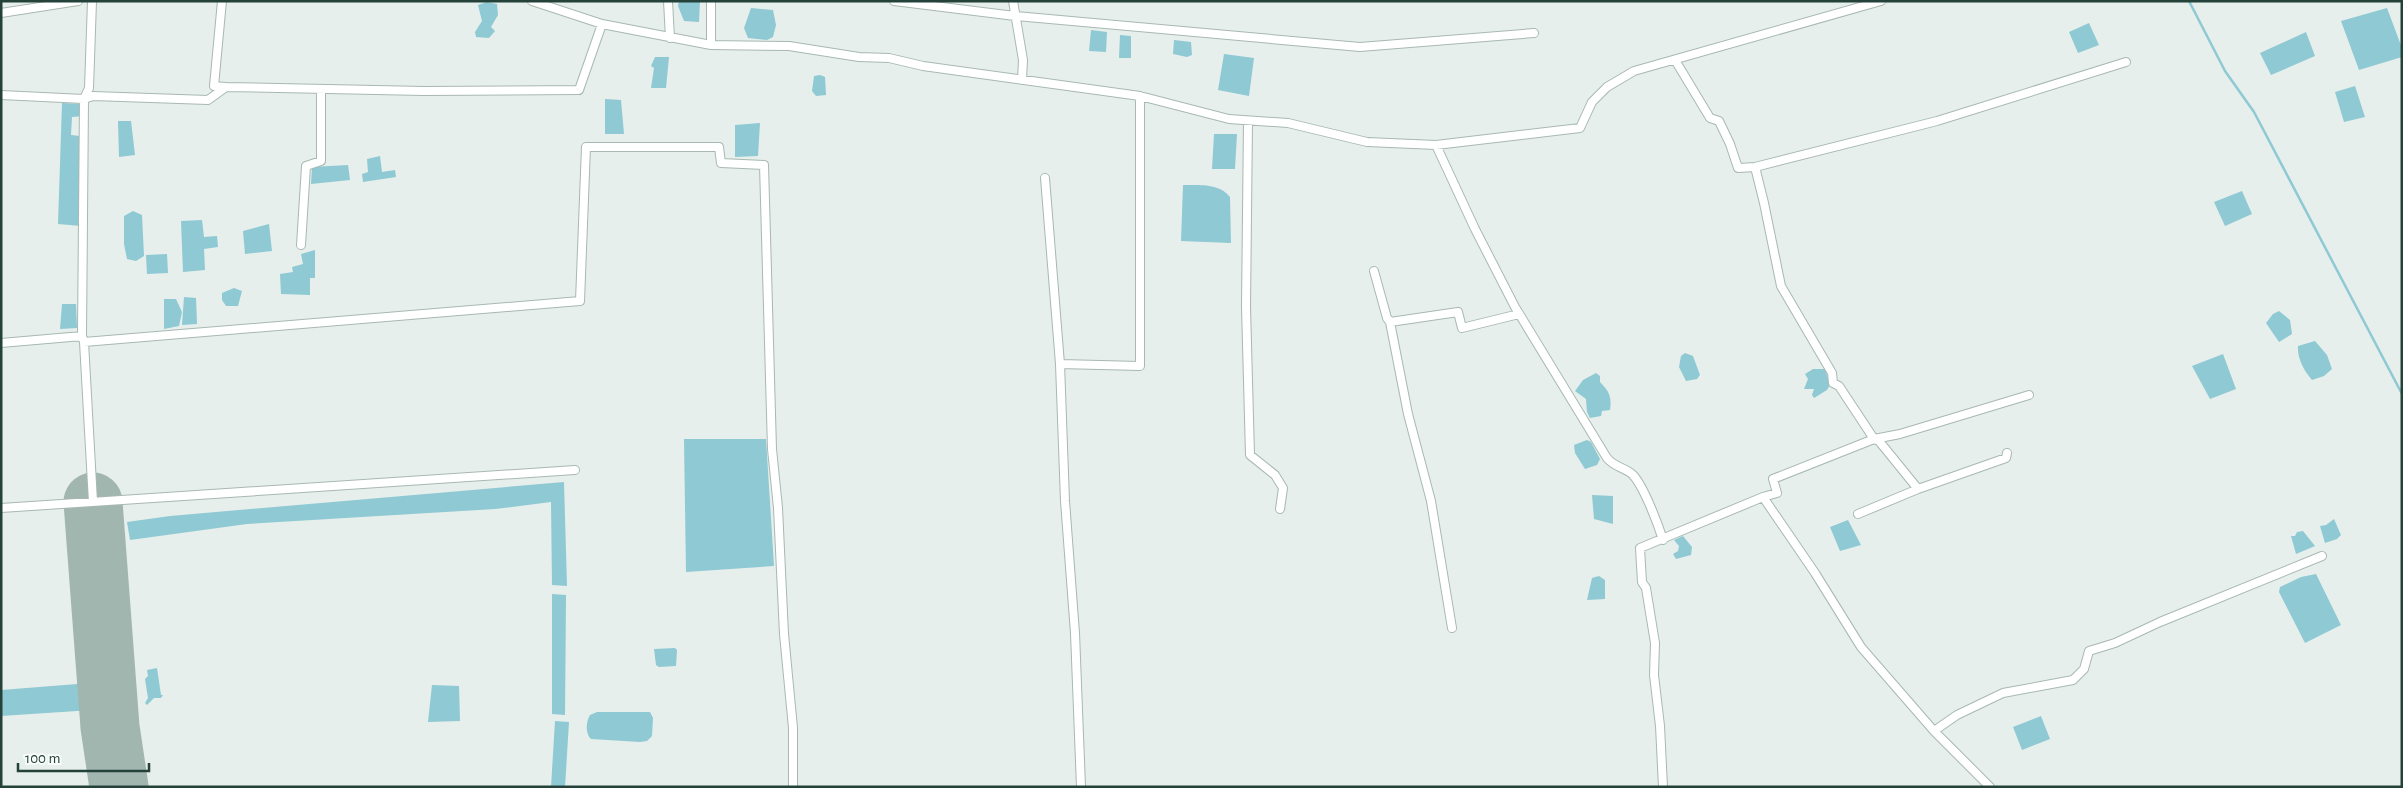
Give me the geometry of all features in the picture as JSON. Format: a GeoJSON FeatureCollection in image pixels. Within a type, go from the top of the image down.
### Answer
{"type":"FeatureCollection","features":[{"type":"Feature","properties":{"kind":"street"},"geometry":{"type":"LineString","coordinates":[[1,14],[78,1]]}},
{"type":"Feature","properties":{"kind":"street"},"geometry":{"type":"LineString","coordinates":[[92,1],[89,88],[84,99],[83,339],[93,502]]}},
{"type":"Feature","properties":{"kind":"street"},"geometry":{"type":"LineString","coordinates":[[222,1],[214,86],[226,87],[424,91],[579,90],[602,24]]}},
{"type":"Feature","properties":{"kind":"street"},"geometry":{"type":"LineString","coordinates":[[532,1],[550,4],[602,24],[711,45],[789,46],[859,57],[889,58],[923,66],[1140,96],[1229,119],[1296,125],[1367,142],[1436,145],[1580,128],[1592,102],[1607,87],[1634,72],[1882,1]]}},
{"type":"Feature","properties":{"kind":"street"},"geometry":{"type":"LineString","coordinates":[[668,1],[670,38]]}},
{"type":"Feature","properties":{"kind":"street"},"geometry":{"type":"LineString","coordinates":[[711,1],[711,45]]}},
{"type":"Feature","properties":{"kind":"street"},"geometry":{"type":"LineString","coordinates":[[894,1],[1015,16],[1360,47],[1534,33]]}},
{"type":"Feature","properties":{"kind":"street"},"geometry":{"type":"LineString","coordinates":[[1013,1],[1023,60],[1022,80]]}},
{"type":"Feature","properties":{"kind":"street"},"geometry":{"type":"LineString","coordinates":[[1675,60],[1710,118],[1718,121],[1725,132],[1738,168],[1755,167],[1936,121],[2126,62]]}},
{"type":"Feature","properties":{"kind":"street"},"geometry":{"type":"LineString","coordinates":[[1,95],[84,99],[93,96],[208,100],[226,87]]}},
{"type":"Feature","properties":{"kind":"street"},"geometry":{"type":"LineString","coordinates":[[301,245],[306,166],[321,161],[321,89]]}},
{"type":"Feature","properties":{"kind":"street"},"geometry":{"type":"LineString","coordinates":[[1060,364],[1140,366],[1140,96]]}},
{"type":"Feature","properties":{"kind":"street"},"geometry":{"type":"LineString","coordinates":[[1248,121],[1246,306],[1250,455],[1275,476],[1282,488],[1280,509]]}},
{"type":"Feature","properties":{"kind":"street"},"geometry":{"type":"LineString","coordinates":[[1436,145],[1475,229],[1519,314],[1607,458],[1612,465],[1632,475],[1656,521],[1663,540]]}},
{"type":"Feature","properties":{"kind":"street"},"geometry":{"type":"LineString","coordinates":[[1,343],[83,339],[580,301],[586,147],[719,147],[721,163],[764,165],[772,449],[778,508],[784,634],[793,728],[793,787]]}},
{"type":"Feature","properties":{"kind":"street"},"geometry":{"type":"LineString","coordinates":[[1755,167],[1781,286],[1832,374],[1832,383],[1839,386],[1874,439],[1879,441],[1918,488]]}},
{"type":"Feature","properties":{"kind":"street"},"geometry":{"type":"LineString","coordinates":[[1045,178],[1060,364],[1065,501],[1075,633],[1081,787]]}},
{"type":"Feature","properties":{"kind":"street"},"geometry":{"type":"LineString","coordinates":[[1374,271],[1387,318],[1390,322],[1408,414],[1431,501],[1452,628]]}},
{"type":"Feature","properties":{"kind":"street"},"geometry":{"type":"LineString","coordinates":[[1390,322],[1458,312],[1462,328],[1519,314]]}},
{"type":"Feature","properties":{"kind":"street"},"geometry":{"type":"LineString","coordinates":[[1663,787],[1660,726],[1654,675],[1655,643],[1646,588],[1642,582],[1640,548],[1763,497],[1778,493],[1773,479],[1874,439],[1900,434],[2029,395]]}},
{"type":"Feature","properties":{"kind":"street"},"geometry":{"type":"LineString","coordinates":[[1858,514],[1918,488],[2006,458],[2007,453]]}},
{"type":"Feature","properties":{"kind":"street"},"geometry":{"type":"LineString","coordinates":[[1,508],[575,470]]}},
{"type":"Feature","properties":{"kind":"street"},"geometry":{"type":"LineString","coordinates":[[1763,497],[1815,573],[1861,647],[1934,731],[1990,787]]}},
{"type":"Feature","properties":{"kind":"street"},"geometry":{"type":"LineString","coordinates":[[1934,731],[1957,715],[2003,693],[2073,680],[2084,669],[2089,651],[2115,643],[2160,622],[2322,556]]}},
{"type":"Feature","properties":{"kind":"water"},"geometry":{"type":"Polygon","coordinates":[[[679,1],[700,1],[699,22],[684,21],[678,6],[679,1]]]}},
{"type":"Feature","properties":{"kind":"water"},"geometry":{"type":"Polygon","coordinates":[[[487,2],[497,4],[498,15],[491,27],[495,31],[489,38],[476,37],[475,32],[482,21],[478,5],[487,2]]]}},
{"type":"Feature","properties":{"kind":"water"},"geometry":{"type":"Polygon","coordinates":[[[751,8],[773,10],[776,25],[773,37],[767,40],[748,38],[744,28],[751,8]]]}},
{"type":"Feature","properties":{"kind":"water"},"geometry":{"type":"Polygon","coordinates":[[[2387,8],[2402,48],[2402,57],[2359,70],[2341,21],[2387,8]]]}},
{"type":"Feature","properties":{"kind":"water"},"geometry":{"type":"Polygon","coordinates":[[[2089,23],[2099,45],[2078,53],[2069,32],[2089,23]]]}},
{"type":"Feature","properties":{"kind":"water"},"geometry":{"type":"Polygon","coordinates":[[[1091,30],[1107,32],[1106,52],[1089,51],[1091,30]]]}},
{"type":"Feature","properties":{"kind":"water"},"geometry":{"type":"Polygon","coordinates":[[[2306,32],[2315,56],[2271,75],[2260,53],[2306,32]]]}},
{"type":"Feature","properties":{"kind":"water"},"geometry":{"type":"Polygon","coordinates":[[[1120,35],[1131,36],[1131,58],[1119,58],[1120,35]]]}},
{"type":"Feature","properties":{"kind":"water"},"geometry":{"type":"Polygon","coordinates":[[[1174,40],[1191,42],[1192,55],[1187,57],[1173,54],[1174,40]]]}},
{"type":"Feature","properties":{"kind":"water"},"geometry":{"type":"Polygon","coordinates":[[[1224,54],[1254,58],[1249,96],[1218,90],[1224,54]]]}},
{"type":"Feature","properties":{"kind":"water"},"geometry":{"type":"Polygon","coordinates":[[[655,57],[669,57],[666,88],[651,88],[654,68],[651,66],[655,57]]]}},
{"type":"Feature","properties":{"kind":"water"},"geometry":{"type":"Polygon","coordinates":[[[820,75],[825,77],[826,95],[816,96],[812,91],[814,76],[820,75]]]}},
{"type":"Feature","properties":{"kind":"water"},"geometry":{"type":"Polygon","coordinates":[[[2355,86],[2365,117],[2344,122],[2335,92],[2355,86]]]}},
{"type":"Feature","properties":{"kind":"water"},"geometry":{"type":"Polygon","coordinates":[[[605,99],[621,100],[624,134],[605,134],[605,99]]]}},
{"type":"Feature","properties":{"kind":"water"},"geometry":{"type":"Polygon","coordinates":[[[62,103],[83,104],[84,116],[72,117],[71,135],[80,136],[81,226],[58,224],[62,103]]]}},
{"type":"Feature","properties":{"kind":"water"},"geometry":{"type":"Polygon","coordinates":[[[118,121],[131,121],[135,155],[119,157],[118,121]]]}},
{"type":"Feature","properties":{"kind":"water"},"geometry":{"type":"Polygon","coordinates":[[[760,123],[758,156],[735,157],[735,125],[760,123]]]}},
{"type":"Feature","properties":{"kind":"water"},"geometry":{"type":"Polygon","coordinates":[[[1214,134],[1237,134],[1235,169],[1212,169],[1214,134]]]}},
{"type":"Feature","properties":{"kind":"water"},"geometry":{"type":"Polygon","coordinates":[[[380,156],[382,172],[395,170],[396,177],[363,182],[362,174],[368,172],[367,159],[380,156]]]}},
{"type":"Feature","properties":{"kind":"water"},"geometry":{"type":"Polygon","coordinates":[[[348,165],[350,180],[311,184],[312,167],[348,165]]]}},
{"type":"Feature","properties":{"kind":"water"},"geometry":{"type":"Polygon","coordinates":[[[1183,185],[1215,187],[1226,192],[1230,197],[1231,243],[1181,241],[1183,185]]]}},
{"type":"Feature","properties":{"kind":"water"},"geometry":{"type":"Polygon","coordinates":[[[2242,191],[2252,214],[2225,226],[2214,202],[2242,191]]]}},
{"type":"Feature","properties":{"kind":"water"},"geometry":{"type":"Polygon","coordinates":[[[133,211],[142,215],[144,256],[136,261],[127,259],[124,244],[124,216],[133,211]]]}},
{"type":"Feature","properties":{"kind":"water"},"geometry":{"type":"Polygon","coordinates":[[[202,220],[204,237],[217,236],[218,247],[204,249],[205,270],[183,272],[181,221],[202,220]]]}},
{"type":"Feature","properties":{"kind":"water"},"geometry":{"type":"Polygon","coordinates":[[[269,224],[272,251],[245,254],[243,231],[269,224]]]}},
{"type":"Feature","properties":{"kind":"water"},"geometry":{"type":"Polygon","coordinates":[[[315,250],[315,278],[310,278],[310,295],[281,294],[280,274],[293,272],[292,267],[303,264],[301,254],[315,250]]]}},
{"type":"Feature","properties":{"kind":"water"},"geometry":{"type":"Polygon","coordinates":[[[167,254],[168,273],[147,274],[146,255],[167,254]]]}},
{"type":"Feature","properties":{"kind":"water"},"geometry":{"type":"Polygon","coordinates":[[[234,288],[242,291],[238,306],[226,306],[222,300],[222,293],[234,288]]]}},
{"type":"Feature","properties":{"kind":"water"},"geometry":{"type":"Polygon","coordinates":[[[184,297],[196,298],[197,324],[182,325],[184,297]]]}},
{"type":"Feature","properties":{"kind":"water"},"geometry":{"type":"Polygon","coordinates":[[[164,299],[176,299],[182,312],[179,326],[164,329],[164,299]]]}},
{"type":"Feature","properties":{"kind":"water"},"geometry":{"type":"Polygon","coordinates":[[[62,304],[76,304],[77,328],[60,329],[62,304]]]}},
{"type":"Feature","properties":{"kind":"water"},"geometry":{"type":"Polygon","coordinates":[[[2279,311],[2290,320],[2292,334],[2279,342],[2266,323],[2273,314],[2279,311]]]}},
{"type":"Feature","properties":{"kind":"water"},"geometry":{"type":"Polygon","coordinates":[[[2315,341],[2327,355],[2332,369],[2324,376],[2312,380],[2302,364],[2298,346],[2315,341]]]}},
{"type":"Feature","properties":{"kind":"water"},"geometry":{"type":"Polygon","coordinates":[[[1685,353],[1693,356],[1700,375],[1697,379],[1686,381],[1679,367],[1681,356],[1685,353]]]}},
{"type":"Feature","properties":{"kind":"water"},"geometry":{"type":"Polygon","coordinates":[[[2223,354],[2236,389],[2210,399],[2192,366],[2223,354]]]}},
{"type":"Feature","properties":{"kind":"water"},"geometry":{"type":"Polygon","coordinates":[[[1813,369],[1825,369],[1830,385],[1827,390],[1814,398],[1812,395],[1814,389],[1804,389],[1808,379],[1805,374],[1813,369]]]}},
{"type":"Feature","properties":{"kind":"water"},"geometry":{"type":"Polygon","coordinates":[[[1596,373],[1600,376],[1600,382],[1609,394],[1611,401],[1610,410],[1602,411],[1601,416],[1590,418],[1587,412],[1586,399],[1575,391],[1583,380],[1596,373]]]}},
{"type":"Feature","properties":{"kind":"water"},"geometry":{"type":"Polygon","coordinates":[[[684,439],[766,439],[774,566],[686,572],[684,439]]]}},
{"type":"Feature","properties":{"kind":"water"},"geometry":{"type":"Polygon","coordinates":[[[1587,440],[1591,442],[1600,459],[1597,465],[1585,469],[1575,453],[1574,445],[1587,440]]]}},
{"type":"Feature","properties":{"kind":"water"},"geometry":{"type":"Polygon","coordinates":[[[564,482],[567,586],[552,585],[551,502],[495,509],[247,524],[130,540],[127,522],[170,516],[564,482]]]}},
{"type":"Feature","properties":{"kind":"water"},"geometry":{"type":"Polygon","coordinates":[[[1592,495],[1613,496],[1613,524],[1594,519],[1592,495]]]}},
{"type":"Feature","properties":{"kind":"water"},"geometry":{"type":"Polygon","coordinates":[[[2334,519],[2341,535],[2337,539],[2325,543],[2320,526],[2326,525],[2334,519]]]}},
{"type":"Feature","properties":{"kind":"water"},"geometry":{"type":"Polygon","coordinates":[[[1848,520],[1861,545],[1840,551],[1830,527],[1848,520]]]}},
{"type":"Feature","properties":{"kind":"water"},"geometry":{"type":"Polygon","coordinates":[[[2303,531],[2315,546],[2296,554],[2291,536],[2295,536],[2297,532],[2303,531]]]}},
{"type":"Feature","properties":{"kind":"water"},"geometry":{"type":"Polygon","coordinates":[[[1683,536],[1692,547],[1691,555],[1676,559],[1673,554],[1678,551],[1679,546],[1674,540],[1683,536]]]}},
{"type":"Feature","properties":{"kind":"water"},"geometry":{"type":"Polygon","coordinates":[[[2316,574],[2341,625],[2305,643],[2279,592],[2280,587],[2301,577],[2316,574]]]}},
{"type":"Feature","properties":{"kind":"water"},"geometry":{"type":"Polygon","coordinates":[[[1599,576],[1605,580],[1605,599],[1587,600],[1592,578],[1599,576]]]}},
{"type":"Feature","properties":{"kind":"water"},"geometry":{"type":"Polygon","coordinates":[[[552,594],[566,595],[565,715],[552,714],[552,594]]]}},
{"type":"Feature","properties":{"kind":"water"},"geometry":{"type":"Polygon","coordinates":[[[675,648],[677,650],[676,666],[659,667],[656,665],[654,649],[675,648]]]}},
{"type":"Feature","properties":{"kind":"water"},"geometry":{"type":"Polygon","coordinates":[[[157,668],[161,695],[163,695],[161,698],[154,698],[147,705],[145,703],[148,698],[145,679],[148,676],[147,670],[157,668]]]}},
{"type":"Feature","properties":{"kind":"water"},"geometry":{"type":"Polygon","coordinates":[[[90,683],[92,710],[1,716],[1,690],[90,683]]]}},
{"type":"Feature","properties":{"kind":"water"},"geometry":{"type":"Polygon","coordinates":[[[432,685],[459,686],[460,721],[428,722],[432,685]]]}},
{"type":"Feature","properties":{"kind":"water"},"geometry":{"type":"Polygon","coordinates":[[[597,712],[650,712],[653,718],[652,736],[647,741],[640,742],[591,739],[587,731],[588,721],[590,715],[597,712]]]}},
{"type":"Feature","properties":{"kind":"water"},"geometry":{"type":"Polygon","coordinates":[[[2041,716],[2050,739],[2022,750],[2013,727],[2041,716]]]}},
{"type":"Feature","properties":{"kind":"water"},"geometry":{"type":"Polygon","coordinates":[[[555,721],[569,722],[565,787],[551,787],[555,721]]]}},
{"type":"Feature","properties":{"kind":"waterway"},"geometry":{"type":"LineString","coordinates":[[2189,1],[2225,71],[2254,112],[2402,394]]}},
{"type":"Feature","properties":{"kind":"runway"},"geometry":{"type":"LineString","coordinates":[[93,502],[110,727],[119,787]]}}]}
